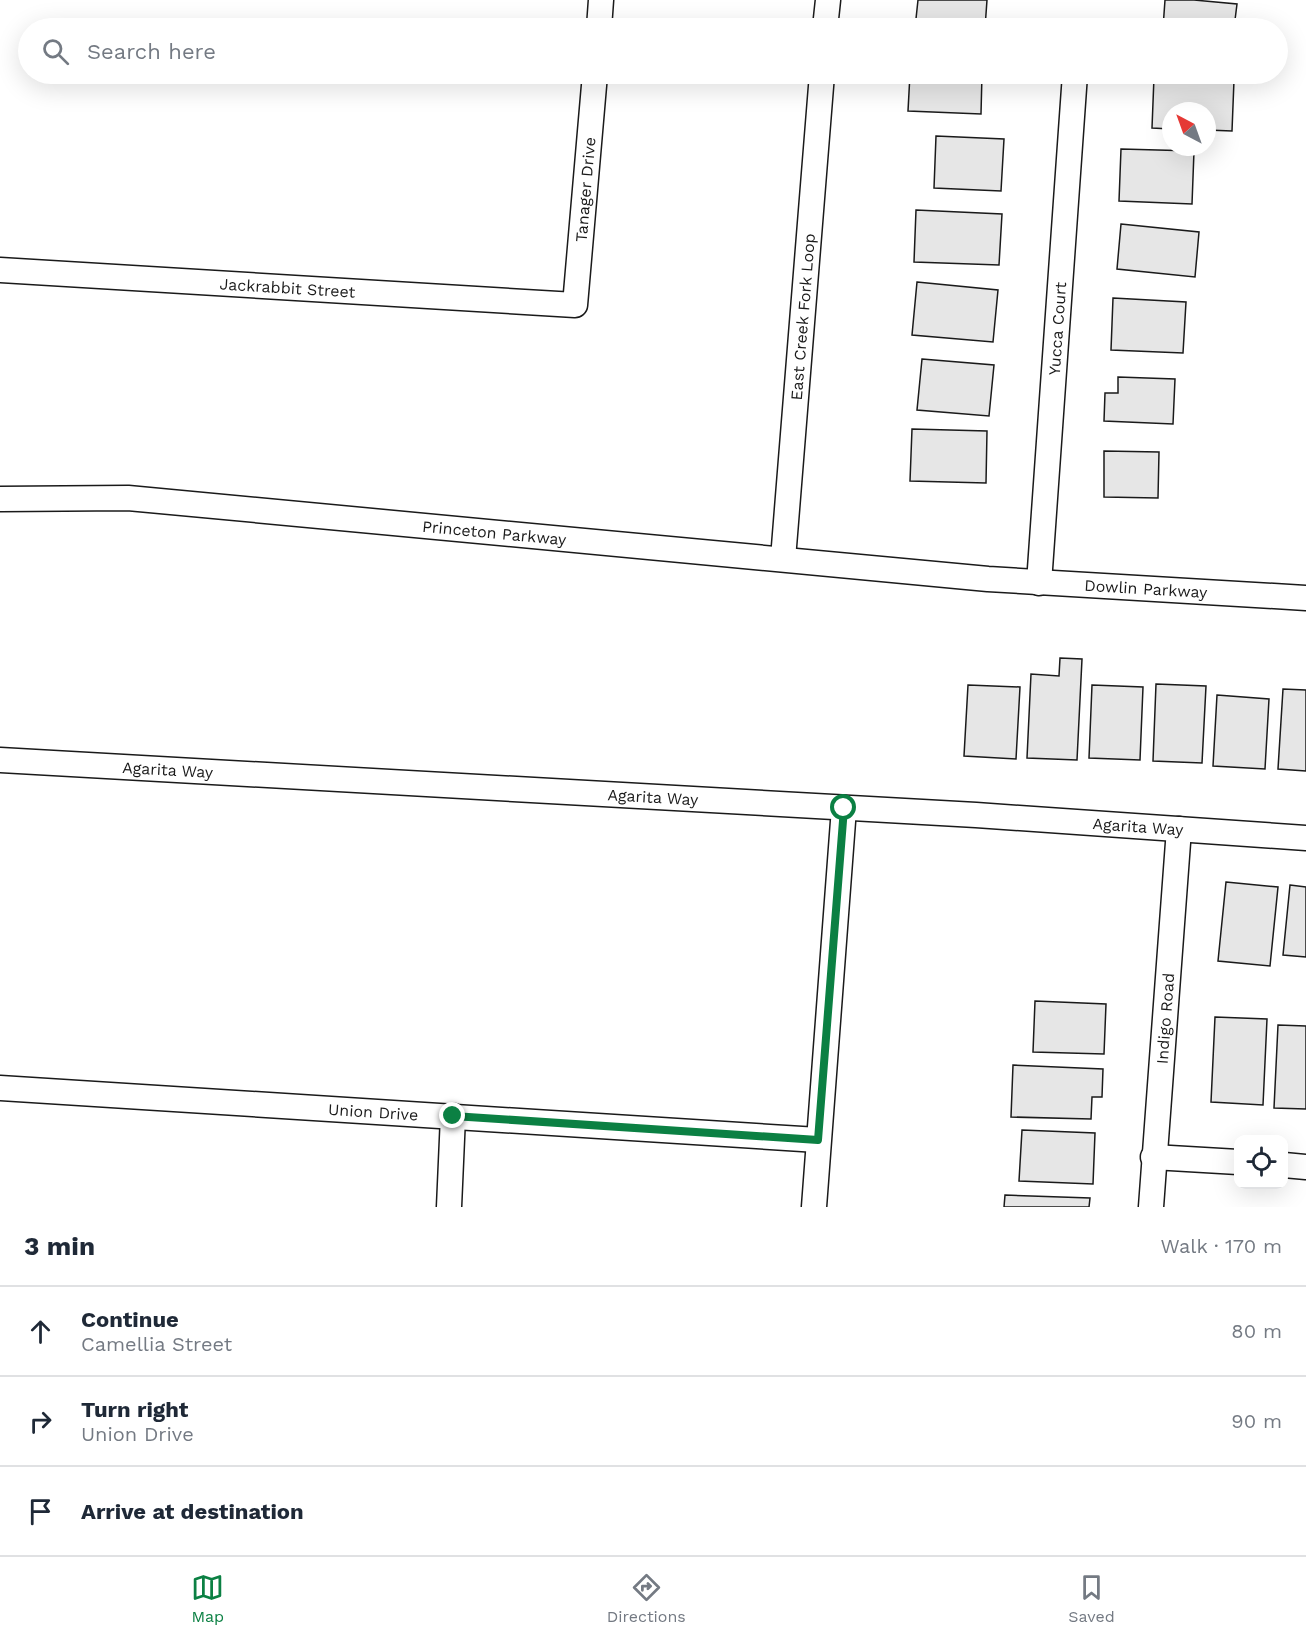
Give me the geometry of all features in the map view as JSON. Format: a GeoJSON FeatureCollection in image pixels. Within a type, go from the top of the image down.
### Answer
{"type":"FeatureCollection","features":[{"type":"Feature","properties":{"kind":"street"},"geometry":{"type":"LineString","coordinates":[[599,18],[601,0]]}},
{"type":"Feature","properties":{"kind":"street"},"geometry":{"type":"LineString","coordinates":[[826,18],[828,0]]}},
{"type":"Feature","properties":{"kind":"street","name":"Tanager Drive"},"geometry":{"type":"LineString","coordinates":[[575,305],[594,84]]}},
{"type":"Feature","properties":{"kind":"street","name":"East Creek Fork Loop"},"geometry":{"type":"LineString","coordinates":[[783,560],[821,84]]}},
{"type":"Feature","properties":{"kind":"street","name":"Yucca Court"},"geometry":{"type":"LineString","coordinates":[[1039,583],[1074,84]]}},
{"type":"Feature","properties":{"kind":"street","name":"Jackrabbit Street"},"geometry":{"type":"LineString","coordinates":[[0,270],[575,305]]}},
{"type":"Feature","properties":{"kind":"street","name":"Princeton Parkway"},"geometry":{"type":"LineString","coordinates":[[0,499],[128,498],[988,579]]}},
{"type":"Feature","properties":{"kind":"street","name":"Dowlin Parkway"},"geometry":{"type":"LineString","coordinates":[[988,579],[1306,598]]}},
{"type":"Feature","properties":{"kind":"street","name":"Agarita Way"},"geometry":{"type":"LineString","coordinates":[[0,760],[844,808],[1306,838]]}},
{"type":"Feature","properties":{"kind":"street"},"geometry":{"type":"LineString","coordinates":[[814,1207],[844,808]]}},
{"type":"Feature","properties":{"kind":"street","name":"Indigo Road"},"geometry":{"type":"LineString","coordinates":[[1150,1207],[1179,829]]}},
{"type":"Feature","properties":{"kind":"street","name":"Union Drive"},"geometry":{"type":"LineString","coordinates":[[0,1088],[818,1140]]}},
{"type":"Feature","properties":{"kind":"street"},"geometry":{"type":"LineString","coordinates":[[449,1207],[453,1116]]}},
{"type":"Feature","properties":{"kind":"street"},"geometry":{"type":"LineString","coordinates":[[1153,1157],[1234,1162]]}},
{"type":"Feature","properties":{"kind":"street"},"geometry":{"type":"LineString","coordinates":[[1288,1165],[1306,1167]]}},
{"type":"Feature","properties":{"kind":"building"},"geometry":{"type":"Polygon","coordinates":[[[918,0],[987,0],[986,18],[916,18],[918,0]]]}},
{"type":"Feature","properties":{"kind":"building"},"geometry":{"type":"Polygon","coordinates":[[[1165,0],[1237,4],[1235,18],[1164,18],[1165,0]]]}},
{"type":"Feature","properties":{"kind":"building"},"geometry":{"type":"Polygon","coordinates":[[[909,84],[982,84],[981,114],[908,111],[909,84]]]}},
{"type":"Feature","properties":{"kind":"building"},"geometry":{"type":"Polygon","coordinates":[[[1154,84],[1234,84],[1232,131],[1216,130],[1216,102],[1162,102],[1162,129],[1152,128],[1154,84]]]}},
{"type":"Feature","properties":{"kind":"building"},"geometry":{"type":"Polygon","coordinates":[[[936,136],[1004,139],[1001,191],[934,188],[936,136]]]}},
{"type":"Feature","properties":{"kind":"building"},"geometry":{"type":"Polygon","coordinates":[[[1121,149],[1162,150],[1162,156],[1194,156],[1192,204],[1119,201],[1121,149]]]}},
{"type":"Feature","properties":{"kind":"building"},"geometry":{"type":"Polygon","coordinates":[[[916,210],[1002,214],[999,265],[914,262],[916,210]]]}},
{"type":"Feature","properties":{"kind":"building"},"geometry":{"type":"Polygon","coordinates":[[[1121,224],[1199,232],[1195,277],[1117,269],[1121,224]]]}},
{"type":"Feature","properties":{"kind":"building"},"geometry":{"type":"Polygon","coordinates":[[[917,282],[998,290],[993,342],[912,335],[917,282]]]}},
{"type":"Feature","properties":{"kind":"building"},"geometry":{"type":"Polygon","coordinates":[[[1113,298],[1186,302],[1183,353],[1111,350],[1113,298]]]}},
{"type":"Feature","properties":{"kind":"building"},"geometry":{"type":"Polygon","coordinates":[[[922,359],[994,365],[989,416],[917,410],[922,359]]]}},
{"type":"Feature","properties":{"kind":"building"},"geometry":{"type":"Polygon","coordinates":[[[1118,377],[1175,379],[1173,424],[1104,421],[1105,393],[1118,393],[1118,377]]]}},
{"type":"Feature","properties":{"kind":"building"},"geometry":{"type":"Polygon","coordinates":[[[912,429],[987,431],[986,483],[910,481],[912,429]]]}},
{"type":"Feature","properties":{"kind":"building"},"geometry":{"type":"Polygon","coordinates":[[[1104,451],[1159,452],[1158,498],[1104,497],[1104,451]]]}},
{"type":"Feature","properties":{"kind":"building"},"geometry":{"type":"Polygon","coordinates":[[[1060,658],[1082,659],[1077,760],[1027,758],[1031,674],[1059,676],[1060,658]]]}},
{"type":"Feature","properties":{"kind":"building"},"geometry":{"type":"Polygon","coordinates":[[[1156,684],[1206,686],[1202,763],[1153,761],[1156,684]]]}},
{"type":"Feature","properties":{"kind":"building"},"geometry":{"type":"Polygon","coordinates":[[[968,685],[1020,687],[1016,759],[964,756],[968,685]]]}},
{"type":"Feature","properties":{"kind":"building"},"geometry":{"type":"Polygon","coordinates":[[[1092,685],[1143,687],[1140,760],[1089,758],[1092,685]]]}},
{"type":"Feature","properties":{"kind":"building"},"geometry":{"type":"Polygon","coordinates":[[[1283,689],[1306,690],[1306,771],[1278,769],[1283,689]]]}},
{"type":"Feature","properties":{"kind":"building"},"geometry":{"type":"Polygon","coordinates":[[[1217,695],[1269,699],[1265,769],[1213,766],[1217,695]]]}},
{"type":"Feature","properties":{"kind":"building"},"geometry":{"type":"Polygon","coordinates":[[[1226,882],[1278,887],[1270,966],[1218,961],[1226,882]]]}},
{"type":"Feature","properties":{"kind":"building"},"geometry":{"type":"Polygon","coordinates":[[[1290,885],[1306,887],[1306,957],[1283,955],[1290,885]]]}},
{"type":"Feature","properties":{"kind":"building"},"geometry":{"type":"Polygon","coordinates":[[[1035,1001],[1106,1004],[1104,1054],[1033,1052],[1035,1001]]]}},
{"type":"Feature","properties":{"kind":"building"},"geometry":{"type":"Polygon","coordinates":[[[1215,1017],[1267,1019],[1263,1105],[1211,1102],[1215,1017]]]}},
{"type":"Feature","properties":{"kind":"building"},"geometry":{"type":"Polygon","coordinates":[[[1278,1025],[1306,1026],[1306,1109],[1274,1108],[1278,1025]]]}},
{"type":"Feature","properties":{"kind":"building"},"geometry":{"type":"Polygon","coordinates":[[[1013,1065],[1103,1069],[1102,1097],[1092,1097],[1091,1119],[1011,1117],[1013,1065]]]}},
{"type":"Feature","properties":{"kind":"building"},"geometry":{"type":"Polygon","coordinates":[[[1022,1130],[1095,1133],[1093,1184],[1019,1181],[1022,1130]]]}},
{"type":"Feature","properties":{"kind":"building"},"geometry":{"type":"Polygon","coordinates":[[[1005,1195],[1090,1198],[1089,1207],[1004,1207],[1005,1195]]]}},
{"type":"Feature","properties":{"kind":"route"},"geometry":{"type":"LineString","coordinates":[[453,1116],[818,1140],[844,808]]}}]}
